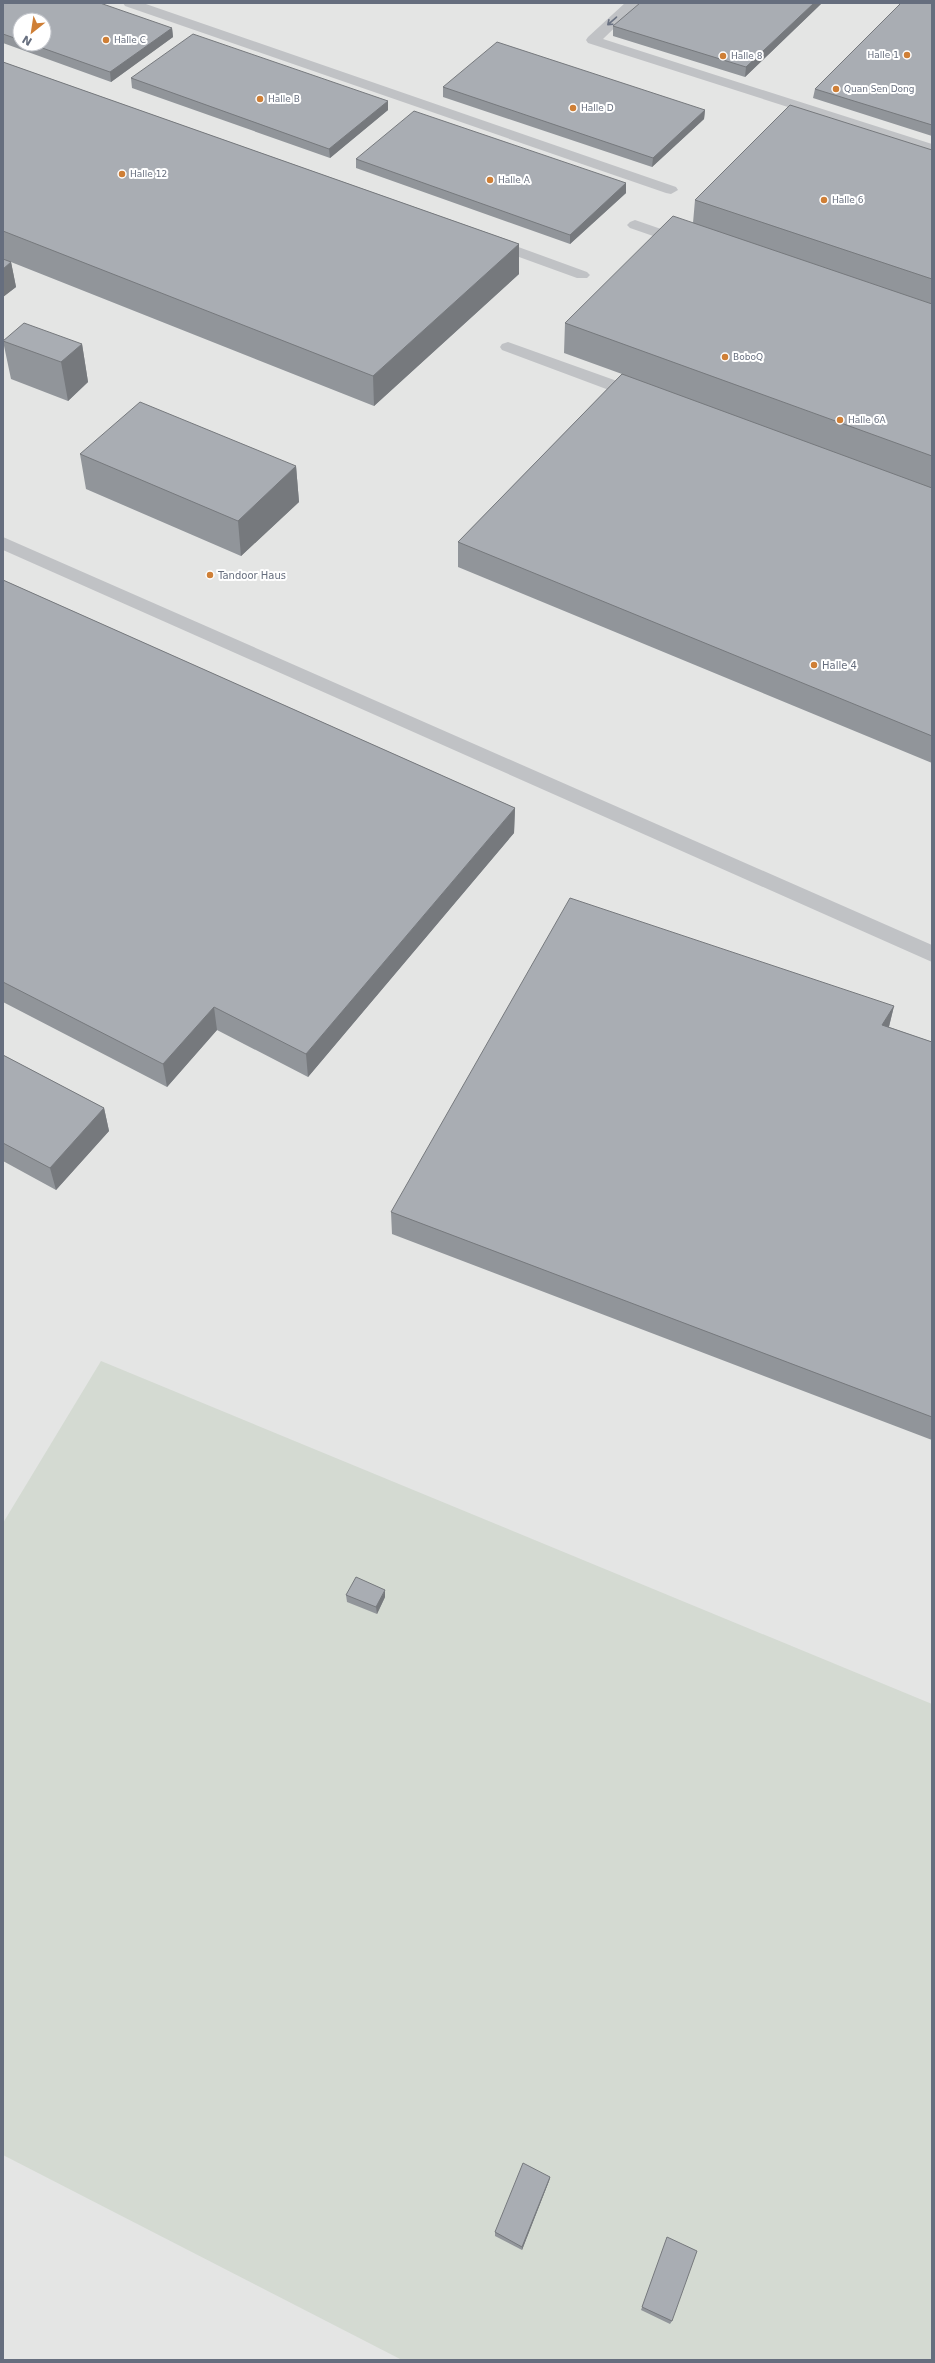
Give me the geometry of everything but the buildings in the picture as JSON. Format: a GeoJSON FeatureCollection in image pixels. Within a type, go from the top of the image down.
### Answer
{"type":"FeatureCollection","features":[{"type":"Feature","properties":{"kind":"lane"},"geometry":{"type":"LineString","coordinates":[[130,3],[671,190]]}},
{"type":"Feature","properties":{"kind":"lane"},"geometry":{"type":"LineString","coordinates":[[633,3],[593,40],[932,149]]}},
{"type":"Feature","properties":{"kind":"lane"},"geometry":{"type":"LineString","coordinates":[[635,225],[702,248]]}},
{"type":"Feature","properties":{"kind":"lane"},"geometry":{"type":"LineString","coordinates":[[477,238],[582,275]]}},
{"type":"Feature","properties":{"kind":"lane"},"geometry":{"type":"LineString","coordinates":[[508,347],[657,402]]}},
{"type":"Feature","properties":{"kind":"lane"},"geometry":{"type":"LineString","coordinates":[[3,543],[932,954]]}},
{"type":"Feature","properties":{"kind":"shaded area"},"geometry":{"type":"Polygon","coordinates":[[[3,3],[932,3],[932,2360],[3,2360],[3,3]]]}},
{"type":"Feature","properties":{"kind":"shaded area"},"geometry":{"type":"Polygon","coordinates":[[[101,1361],[932,1704],[932,2360],[402,2360],[3,2155],[3,1523],[101,1361]]]}},
{"type":"Feature","properties":{"kind":"place","name":"Halle C"},"geometry":{"type":"Point","coordinates":[106,40]}},
{"type":"Feature","properties":{"kind":"place","name":"Halle 1"},"geometry":{"type":"Point","coordinates":[907,55]}},
{"type":"Feature","properties":{"kind":"place","name":"Halle 8"},"geometry":{"type":"Point","coordinates":[723,56]}},
{"type":"Feature","properties":{"kind":"place","name":"Quan Sen Dong"},"geometry":{"type":"Point","coordinates":[836,89]}},
{"type":"Feature","properties":{"kind":"place","name":"Halle B"},"geometry":{"type":"Point","coordinates":[260,99]}},
{"type":"Feature","properties":{"kind":"place","name":"Halle D"},"geometry":{"type":"Point","coordinates":[573,108]}},
{"type":"Feature","properties":{"kind":"place","name":"Halle 12"},"geometry":{"type":"Point","coordinates":[122,174]}},
{"type":"Feature","properties":{"kind":"place","name":"Halle A"},"geometry":{"type":"Point","coordinates":[490,180]}},
{"type":"Feature","properties":{"kind":"place","name":"Halle 6"},"geometry":{"type":"Point","coordinates":[824,200]}},
{"type":"Feature","properties":{"kind":"place","name":"BoboQ"},"geometry":{"type":"Point","coordinates":[725,357]}},
{"type":"Feature","properties":{"kind":"place","name":"Halle 6A"},"geometry":{"type":"Point","coordinates":[840,420]}},
{"type":"Feature","properties":{"kind":"place","name":"Tandoor Haus"},"geometry":{"type":"Point","coordinates":[210,575]}},
{"type":"Feature","properties":{"kind":"place","name":"Halle 4"},"geometry":{"type":"Point","coordinates":[814,665]}}]}
